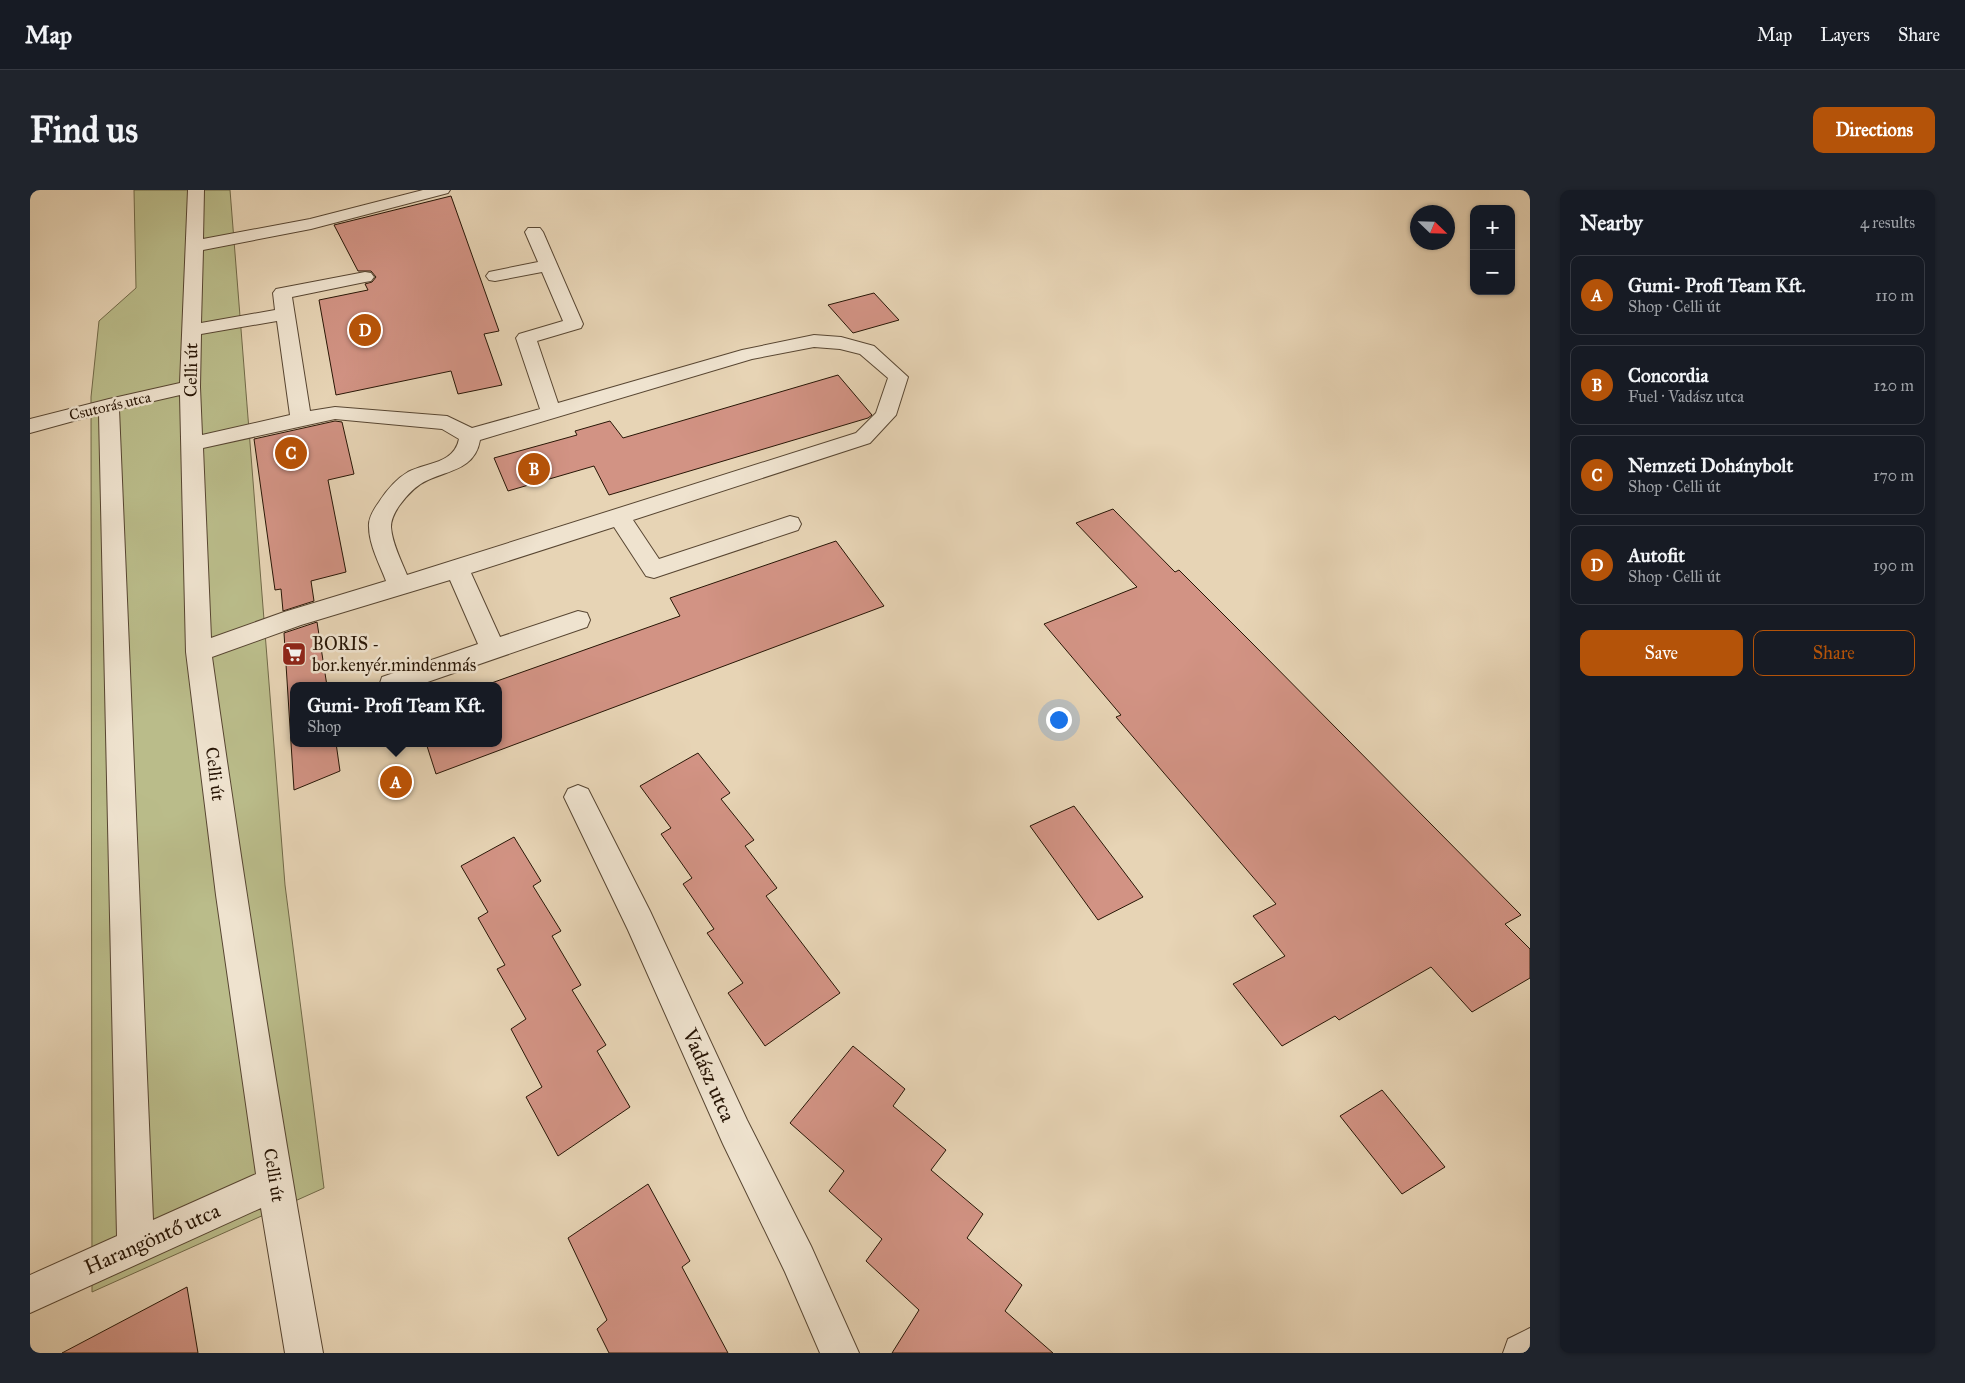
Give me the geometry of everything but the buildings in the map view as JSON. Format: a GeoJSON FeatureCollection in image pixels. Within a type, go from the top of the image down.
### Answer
{"type":"FeatureCollection","features":[{"type":"Feature","properties":{"kind":"street","name":"Celli út"},"geometry":{"type":"LineString","coordinates":[[196,190],[190,387],[199,652],[231,895],[275,1184],[304,1353]]}},
{"type":"Feature","properties":{"kind":"street"},"geometry":{"type":"LineString","coordinates":[[195,246],[311,224],[398,195],[442,190]]}},
{"type":"Feature","properties":{"kind":"street"},"geometry":{"type":"LineString","coordinates":[[534,232],[574,324],[526,338],[551,412]]}},
{"type":"Feature","properties":{"kind":"street"},"geometry":{"type":"LineString","coordinates":[[495,276],[548,265]]}},
{"type":"Feature","properties":{"kind":"street"},"geometry":{"type":"LineString","coordinates":[[301,419],[282,294],[365,278]]}},
{"type":"Feature","properties":{"kind":"street"},"geometry":{"type":"LineString","coordinates":[[192,330],[285,314]]}},
{"type":"Feature","properties":{"kind":"street"},"geometry":{"type":"LineString","coordinates":[[192,444],[301,419],[335,414],[447,423],[470,436],[749,354],[814,341],[841,343],[867,350],[898,377],[886,415],[863,438],[457,569],[293,618],[199,652]]}},
{"type":"Feature","properties":{"kind":"street","name":"Csutorás utca"},"geometry":{"type":"LineString","coordinates":[[30,426],[109,405],[190,387]]}},
{"type":"Feature","properties":{"kind":"street"},"geometry":{"type":"LineString","coordinates":[[109,405],[136,1246]]}},
{"type":"Feature","properties":{"kind":"street"},"geometry":{"type":"LineString","coordinates":[[400,587],[380,528],[383,512],[405,485],[419,476],[454,463],[464,456],[469,448],[470,436]]}},
{"type":"Feature","properties":{"kind":"street"},"geometry":{"type":"LineString","coordinates":[[619,517],[654,570],[790,524]]}},
{"type":"Feature","properties":{"kind":"street"},"geometry":{"type":"LineString","coordinates":[[457,569],[493,649]]}},
{"type":"Feature","properties":{"kind":"street"},"geometry":{"type":"LineString","coordinates":[[397,682],[578,620]]}},
{"type":"Feature","properties":{"kind":"street","name":"Vadász utca"},"geometry":{"type":"LineString","coordinates":[[578,797],[639,921],[735,1132],[798,1259],[840,1353]]}},
{"type":"Feature","properties":{"kind":"street","name":"Harangöntő utca"},"geometry":{"type":"LineString","coordinates":[[30,1294],[275,1184]]}},
{"type":"Feature","properties":{"kind":"street"},"geometry":{"type":"LineString","coordinates":[[1522,1353],[1530,1347]]}},
{"type":"Feature","properties":{"kind":"green space"},"geometry":{"type":"Polygon","coordinates":[[[134,190],[230,190],[285,885],[324,1188],[92,1292],[91,397],[99,321],[136,288],[134,190]]]}},
{"type":"Feature","properties":{"kind":"place","name":"Autofit"},"geometry":{"type":"Point","coordinates":[365,330]}},
{"type":"Feature","properties":{"kind":"place","name":"Nemzeti Dohánybolt"},"geometry":{"type":"Point","coordinates":[291,453]}},
{"type":"Feature","properties":{"kind":"place","name":"Concordia"},"geometry":{"type":"Point","coordinates":[534,469]}},
{"type":"Feature","properties":{"kind":"place","name":"BORIS - bor.kenyér.mindenmás"},"geometry":{"type":"Point","coordinates":[294,654]}},
{"type":"Feature","properties":{"kind":"place","name":"Gumi- Profi Team Kft."},"geometry":{"type":"Point","coordinates":[396,782]}}]}
